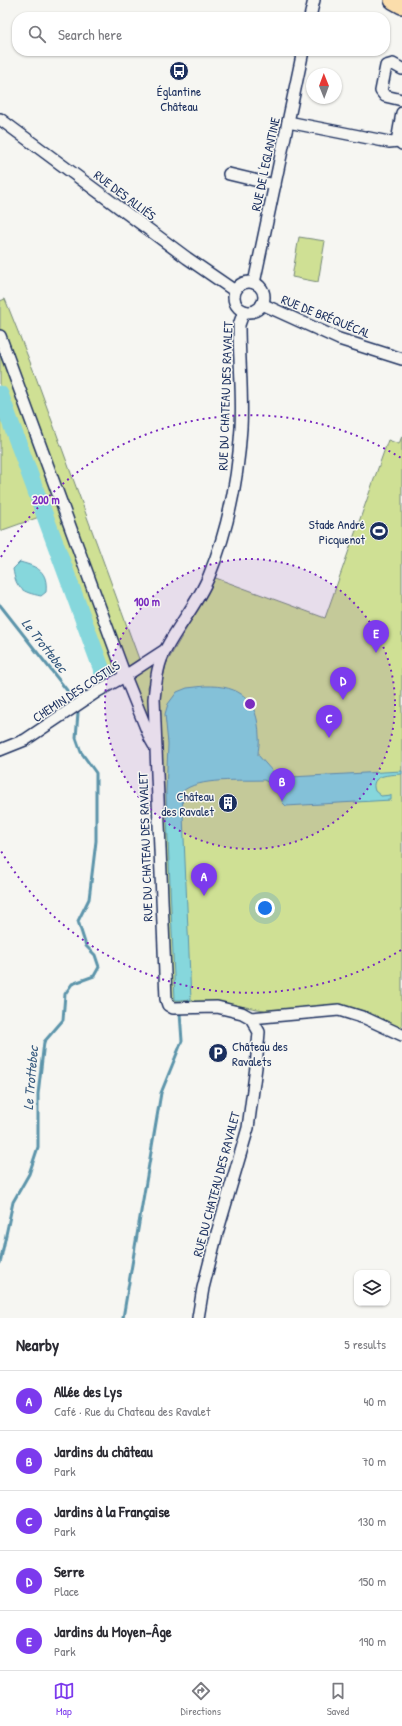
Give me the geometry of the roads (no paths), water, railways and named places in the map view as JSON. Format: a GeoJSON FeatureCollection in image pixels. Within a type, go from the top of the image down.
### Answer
{"type":"FeatureCollection","features":[{"type":"Feature","properties":{"kind":"highway"},"geometry":{"type":"LineString","coordinates":[[393,0],[402,5]]}},
{"type":"Feature","properties":{"kind":"street"},"geometry":{"type":"LineString","coordinates":[[311,12],[314,0]]}},
{"type":"Feature","properties":{"kind":"street","name":"RUE DE L'EGLANTINE"},"geometry":{"type":"LineString","coordinates":[[254,283],[302,56]]}},
{"type":"Feature","properties":{"kind":"street"},"geometry":{"type":"LineString","coordinates":[[402,70],[392,64],[386,66],[381,90],[385,96],[402,100]]}},
{"type":"Feature","properties":{"kind":"street"},"geometry":{"type":"LineString","coordinates":[[288,122],[400,143],[398,136],[402,113]]}},
{"type":"Feature","properties":{"kind":"street","name":"RUE DES ALLIÉS"},"geometry":{"type":"LineString","coordinates":[[0,119],[187,258],[235,291]]}},
{"type":"Feature","properties":{"kind":"street"},"geometry":{"type":"LineString","coordinates":[[229,174],[275,185]]}},
{"type":"Feature","properties":{"kind":"street"},"geometry":{"type":"LineString","coordinates":[[254,283],[263,292],[262,304],[253,312],[244,311],[237,306],[235,301],[235,291],[241,285],[254,283]]}},
{"type":"Feature","properties":{"kind":"street","name":"RUE DE BRÉQUÉCAL"},"geometry":{"type":"LineString","coordinates":[[262,304],[339,339],[402,359]]}},
{"type":"Feature","properties":{"kind":"street","name":"RUE DU CHATEAU DES RAVALET"},"geometry":{"type":"LineString","coordinates":[[198,1318],[203,1288],[217,1233],[248,1128],[259,1032],[251,1018],[242,1013],[217,1007],[173,1008],[168,1005],[166,999],[154,699],[156,678],[165,650],[193,608],[209,577],[223,534],[232,497],[235,482],[240,428],[240,325],[244,311]]}},
{"type":"Feature","properties":{"kind":"street"},"geometry":{"type":"LineString","coordinates":[[0,336],[125,676],[150,738],[155,746]]}},
{"type":"Feature","properties":{"kind":"street","name":"CHEMIN DES COSTILS"},"geometry":{"type":"LineString","coordinates":[[0,750],[25,740],[98,691],[125,676],[165,650]]}},
{"type":"Feature","properties":{"kind":"street"},"geometry":{"type":"LineString","coordinates":[[251,1018],[338,1010],[365,1018],[402,1035]]}},
{"type":"Feature","properties":{"kind":"water"},"geometry":{"type":"Polygon","coordinates":[[[20,562],[37,568],[43,575],[45,579],[46,592],[41,596],[29,593],[18,585],[13,569],[20,562]]]}},
{"type":"Feature","properties":{"kind":"water"},"geometry":{"type":"Polygon","coordinates":[[[205,686],[228,688],[238,692],[251,704],[258,723],[258,755],[273,772],[280,774],[271,784],[264,780],[209,782],[189,787],[182,792],[191,1000],[175,1000],[166,793],[168,744],[165,714],[168,704],[177,692],[187,688],[205,686]]]}},
{"type":"Feature","properties":{"kind":"water"},"geometry":{"type":"Polygon","coordinates":[[[402,771],[402,774],[382,776],[375,781],[375,791],[381,796],[391,795],[391,800],[286,806],[282,802],[282,785],[291,777],[402,771]]]}},
{"type":"Feature","properties":{"kind":"waterway"},"geometry":{"type":"LineString","coordinates":[[0,394],[106,681]]}},
{"type":"Feature","properties":{"kind":"waterway","name":"Le Trottebec"},"geometry":{"type":"LineString","coordinates":[[0,605],[73,698]]}},
{"type":"Feature","properties":{"kind":"waterway","name":"Le Trottebec"},"geometry":{"type":"LineString","coordinates":[[0,1263],[13,1202],[29,1174],[38,1147],[38,1094],[44,1042],[63,1020],[65,994],[72,984],[94,976],[99,967],[95,955],[86,946],[78,921],[89,899],[96,841],[96,773],[81,752],[76,738],[78,713]]}},
{"type":"Feature","properties":{"kind":"waterway"},"geometry":{"type":"LineString","coordinates":[[123,1318],[161,1093],[182,1041],[180,1013]]}},
{"type":"Feature","properties":{"kind":"place","name":"Églantine Château"},"geometry":{"type":"Point","coordinates":[179,71]}},
{"type":"Feature","properties":{"kind":"place","name":"Stade André Picquenot"},"geometry":{"type":"Point","coordinates":[379,531]}},
{"type":"Feature","properties":{"kind":"place","name":"Jardins du Moyen-Âge"},"geometry":{"type":"Point","coordinates":[376,653]}},
{"type":"Feature","properties":{"kind":"place","name":"Serre"},"geometry":{"type":"Point","coordinates":[343,700]}},
{"type":"Feature","properties":{"kind":"place","name":"Jardins à la Française"},"geometry":{"type":"Point","coordinates":[329,738]}},
{"type":"Feature","properties":{"kind":"place","name":"Jardins du château"},"geometry":{"type":"Point","coordinates":[282,801]}},
{"type":"Feature","properties":{"kind":"place","name":"Château des Ravalet"},"geometry":{"type":"Point","coordinates":[228,803]}},
{"type":"Feature","properties":{"kind":"place","name":"Allée des Lys"},"geometry":{"type":"Point","coordinates":[204,896]}},
{"type":"Feature","properties":{"kind":"place","name":"Château des Ravalets"},"geometry":{"type":"Point","coordinates":[218,1053]}}]}
